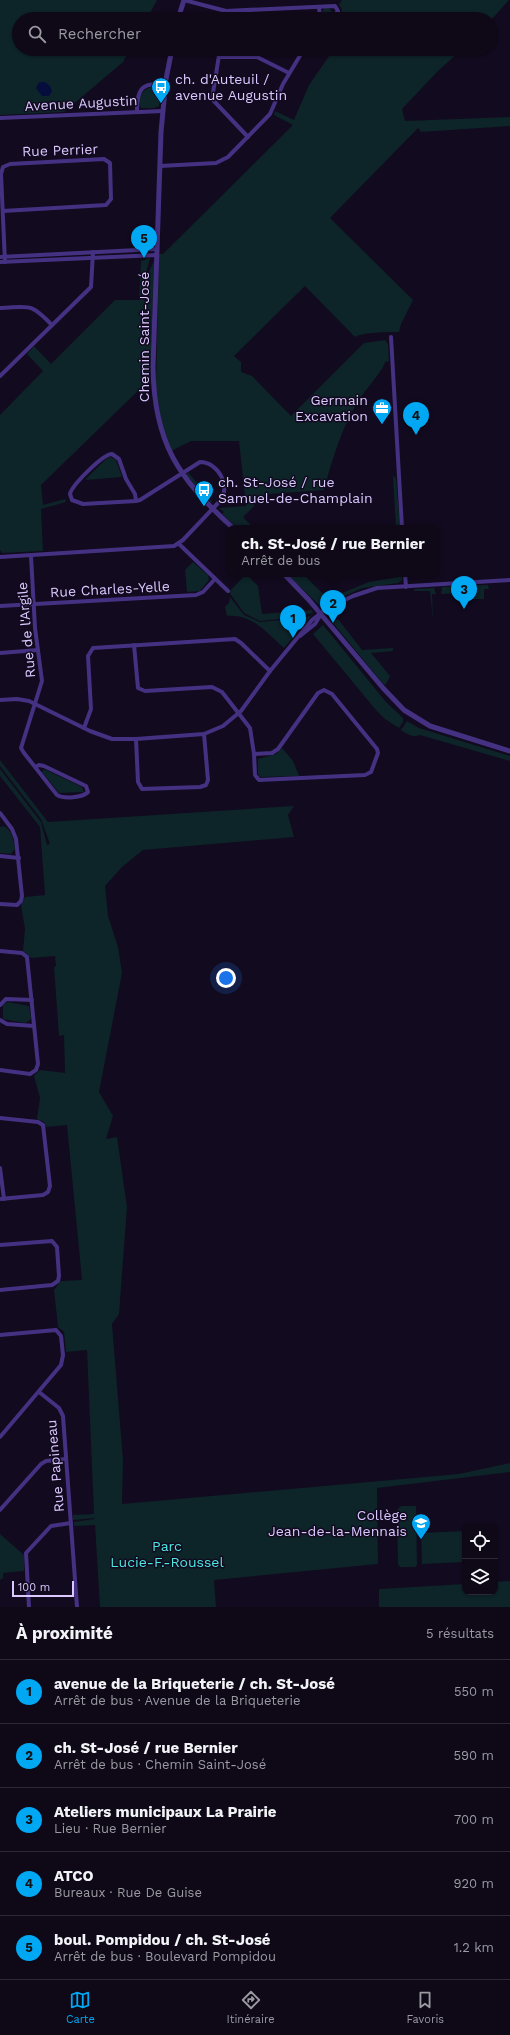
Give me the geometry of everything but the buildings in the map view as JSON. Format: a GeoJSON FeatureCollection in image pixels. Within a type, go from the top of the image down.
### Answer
{"type":"FeatureCollection","features":[{"type":"Feature","properties":{"kind":"street"},"geometry":{"type":"LineString","coordinates":[[180,12],[184,0],[228,11],[337,7],[337,12]]}},
{"type":"Feature","properties":{"kind":"street"},"geometry":{"type":"LineString","coordinates":[[319,7],[319,12]]}},
{"type":"Feature","properties":{"kind":"street","name":"Chemin Saint-José"},"geometry":{"type":"LineString","coordinates":[[171,56],[163,111],[160,166],[153,367],[154,402],[164,440],[181,474],[212,509],[230,525]]}},
{"type":"Feature","properties":{"kind":"street"},"geometry":{"type":"LineString","coordinates":[[160,166],[220,161],[228,157],[270,114],[289,73],[300,56]]}},
{"type":"Feature","properties":{"kind":"street"},"geometry":{"type":"LineString","coordinates":[[248,137],[212,99],[219,57],[257,57],[289,73]]}},
{"type":"Feature","properties":{"kind":"street"},"geometry":{"type":"LineString","coordinates":[[137,112],[137,97],[140,90],[151,84],[166,85]]}},
{"type":"Feature","properties":{"kind":"street","name":"Avenue Augustin"},"geometry":{"type":"LineString","coordinates":[[0,118],[163,111]]}},
{"type":"Feature","properties":{"kind":"street","name":"Rue Perrier"},"geometry":{"type":"LineString","coordinates":[[3,211],[106,205],[111,199],[111,165],[104,159],[6,164],[2,168],[1,172],[3,211],[2,256],[5,262]]}},
{"type":"Feature","properties":{"kind":"street"},"geometry":{"type":"LineString","coordinates":[[2,256],[157,249]]}},
{"type":"Feature","properties":{"kind":"street"},"geometry":{"type":"LineString","coordinates":[[0,376],[91,287],[93,252]]}},
{"type":"Feature","properties":{"kind":"street"},"geometry":{"type":"LineString","coordinates":[[0,262],[157,255]]}},
{"type":"Feature","properties":{"kind":"street"},"geometry":{"type":"LineString","coordinates":[[0,308],[32,307],[38,310],[52,325]]}},
{"type":"Feature","properties":{"kind":"street"},"geometry":{"type":"LineString","coordinates":[[391,337],[402,525]]}},
{"type":"Feature","properties":{"kind":"street"},"geometry":{"type":"LineString","coordinates":[[0,557],[166,548],[179,544],[222,498],[225,492],[216,468],[208,463],[200,462],[144,499],[136,501],[81,504],[73,501],[70,494],[75,485],[105,456],[112,454],[119,459],[126,479],[135,494],[136,501]]}},
{"type":"Feature","properties":{"kind":"street"},"geometry":{"type":"LineString","coordinates":[[179,544],[228,591]]}},
{"type":"Feature","properties":{"kind":"street","name":"Rue de l'Argile"},"geometry":{"type":"LineString","coordinates":[[32,556],[34,604],[42,681],[36,705],[21,746],[22,750],[35,767],[59,796],[83,796],[88,792],[86,786],[44,766],[35,767]]}},
{"type":"Feature","properties":{"kind":"street"},"geometry":{"type":"LineString","coordinates":[[287,577],[321,613],[389,696],[410,716],[434,727],[510,751]]}},
{"type":"Feature","properties":{"kind":"street"},"geometry":{"type":"LineString","coordinates":[[405,577],[406,586]]}},
{"type":"Feature","properties":{"kind":"street","name":"Rue Charles-Yelle"},"geometry":{"type":"LineString","coordinates":[[0,606],[196,595],[203,592],[215,578]]}},
{"type":"Feature","properties":{"kind":"street"},"geometry":{"type":"LineString","coordinates":[[0,700],[21,699],[109,738],[136,739],[204,734],[223,726],[239,714],[270,671],[312,620],[321,613],[364,591],[406,586],[510,580]]}},
{"type":"Feature","properties":{"kind":"street"},"geometry":{"type":"LineString","coordinates":[[84,728],[91,709],[89,652],[95,648],[235,639],[270,671]]}},
{"type":"Feature","properties":{"kind":"street"},"geometry":{"type":"LineString","coordinates":[[134,645],[136,684],[140,690],[215,688],[222,692],[252,731],[255,775],[259,780],[264,781],[367,775],[372,770],[378,751],[332,694],[324,690],[318,693],[278,749],[272,753],[254,754]]}},
{"type":"Feature","properties":{"kind":"street"},"geometry":{"type":"LineString","coordinates":[[0,653],[38,650]]}},
{"type":"Feature","properties":{"kind":"street"},"geometry":{"type":"LineString","coordinates":[[136,739],[138,782],[142,789],[200,787],[206,785],[208,780],[204,734]]}},
{"type":"Feature","properties":{"kind":"street"},"geometry":{"type":"LineString","coordinates":[[0,813],[15,836],[19,858],[22,901],[15,905],[0,904]]}},
{"type":"Feature","properties":{"kind":"street"},"geometry":{"type":"LineString","coordinates":[[0,823],[5,820]]}},
{"type":"Feature","properties":{"kind":"street"},"geometry":{"type":"LineString","coordinates":[[0,856],[19,858]]}},
{"type":"Feature","properties":{"kind":"street"},"geometry":{"type":"LineString","coordinates":[[0,951],[22,953],[26,956],[38,1064],[36,1070],[30,1074],[0,1070]]}},
{"type":"Feature","properties":{"kind":"street"},"geometry":{"type":"LineString","coordinates":[[0,1005],[6,999],[32,1000]]}},
{"type":"Feature","properties":{"kind":"street"},"geometry":{"type":"LineString","coordinates":[[0,1020],[7,1024],[34,1026]]}},
{"type":"Feature","properties":{"kind":"street"},"geometry":{"type":"LineString","coordinates":[[0,1118],[38,1122],[42,1125],[50,1186],[49,1190],[45,1195],[2,1199],[0,1168]]}},
{"type":"Feature","properties":{"kind":"street"},"geometry":{"type":"LineString","coordinates":[[0,1245],[52,1241],[57,1247],[60,1276],[58,1281],[52,1285],[0,1290]]}},
{"type":"Feature","properties":{"kind":"street"},"geometry":{"type":"LineString","coordinates":[[0,1335],[56,1330],[61,1336],[62,1362],[58,1371],[0,1437]]}},
{"type":"Feature","properties":{"kind":"street","name":"Rue Papineau"},"geometry":{"type":"LineString","coordinates":[[39,1392],[63,1414],[77,1607]]}},
{"type":"Feature","properties":{"kind":"street"},"geometry":{"type":"LineString","coordinates":[[0,1510],[41,1464],[46,1461],[66,1459]]}},
{"type":"Feature","properties":{"kind":"street","name":"Rue Papineau"},"geometry":{"type":"LineString","coordinates":[[29,1607],[26,1553],[51,1526],[71,1523]]}},
{"type":"Feature","properties":{"kind":"green space"},"geometry":{"type":"Polygon","coordinates":[[[0,0],[157,0],[151,12],[12,12],[12,56],[126,56],[123,62],[64,112],[0,115],[0,0]]]}},
{"type":"Feature","properties":{"kind":"green space"},"geometry":{"type":"Polygon","coordinates":[[[342,0],[509,0],[498,12],[341,12],[342,9],[339,5],[342,0]]]}},
{"type":"Feature","properties":{"kind":"green space"},"geometry":{"type":"Polygon","coordinates":[[[325,8],[329,8],[332,11],[322,12],[325,8]]]}},
{"type":"Feature","properties":{"kind":"green space"},"geometry":{"type":"Polygon","coordinates":[[[329,56],[454,56],[402,109],[405,121],[510,117],[510,126],[421,132],[418,128],[330,218],[413,300],[401,324],[399,332],[370,333],[355,337],[305,286],[234,356],[241,362],[241,372],[252,376],[291,416],[364,343],[385,340],[388,344],[389,361],[385,362],[351,413],[338,445],[324,490],[269,494],[269,498],[257,499],[254,506],[243,517],[251,525],[234,525],[222,514],[224,512],[219,508],[246,506],[239,441],[191,441],[171,451],[161,422],[156,385],[159,254],[163,254],[293,125],[274,115],[275,111],[294,120],[309,85],[329,56]]]}},
{"type":"Feature","properties":{"kind":"green space"},"geometry":{"type":"Polygon","coordinates":[[[156,86],[159,88],[161,93],[159,106],[154,108],[141,108],[139,100],[142,93],[156,86]]]}},
{"type":"Feature","properties":{"kind":"green space"},"geometry":{"type":"Polygon","coordinates":[[[150,258],[146,273],[145,300],[147,301],[148,274],[154,261],[150,386],[146,383],[41,485],[43,505],[65,499],[66,502],[41,509],[43,551],[2,553],[0,550],[0,415],[43,371],[27,354],[34,346],[51,364],[115,300],[139,300],[141,261],[150,258]]]}},
{"type":"Feature","properties":{"kind":"green space"},"geometry":{"type":"Polygon","coordinates":[[[110,457],[116,460],[122,477],[86,480],[106,459],[110,457]]]}},
{"type":"Feature","properties":{"kind":"green space"},"geometry":{"type":"Polygon","coordinates":[[[188,472],[213,503],[206,500],[187,475],[188,472]]]}},
{"type":"Feature","properties":{"kind":"green space"},"geometry":{"type":"Polygon","coordinates":[[[393,476],[396,478],[400,525],[396,525],[393,476]]]}},
{"type":"Feature","properties":{"kind":"green space"},"geometry":{"type":"Polygon","coordinates":[[[193,562],[208,575],[209,580],[200,591],[187,592],[185,570],[193,562]]]}},
{"type":"Feature","properties":{"kind":"green space"},"geometry":{"type":"Polygon","coordinates":[[[243,577],[249,577],[258,586],[262,614],[312,610],[313,613],[290,618],[260,621],[244,613],[229,592],[243,577]]]}},
{"type":"Feature","properties":{"kind":"green space"},"geometry":{"type":"Polygon","coordinates":[[[290,577],[306,577],[328,599],[369,582],[402,577],[402,580],[398,583],[362,588],[321,607],[290,577]]]}},
{"type":"Feature","properties":{"kind":"green space"},"geometry":{"type":"Polygon","coordinates":[[[488,585],[489,589],[484,589],[484,599],[468,599],[468,594],[465,594],[464,586],[488,585]]]}},
{"type":"Feature","properties":{"kind":"green space"},"geometry":{"type":"Polygon","coordinates":[[[463,586],[465,599],[463,599],[463,593],[441,594],[442,587],[463,586]]]}},
{"type":"Feature","properties":{"kind":"green space"},"geometry":{"type":"Polygon","coordinates":[[[434,588],[436,594],[432,594],[433,621],[430,591],[414,591],[415,589],[434,588]]]}},
{"type":"Feature","properties":{"kind":"green space"},"geometry":{"type":"Polygon","coordinates":[[[230,597],[244,615],[260,622],[305,618],[312,615],[284,648],[265,630],[251,621],[236,616],[227,616],[225,607],[229,603],[230,597]]]}},
{"type":"Feature","properties":{"kind":"green space"},"geometry":{"type":"Polygon","coordinates":[[[338,619],[362,650],[393,648],[393,651],[371,653],[390,676],[386,684],[384,685],[333,623],[338,619]]]}},
{"type":"Feature","properties":{"kind":"green space"},"geometry":{"type":"Polygon","coordinates":[[[323,625],[386,702],[403,718],[403,722],[399,728],[385,719],[376,710],[313,634],[323,625]]]}},
{"type":"Feature","properties":{"kind":"green space"},"geometry":{"type":"Polygon","coordinates":[[[407,721],[419,728],[510,756],[510,761],[420,735],[410,735],[401,730],[407,721]]]}},
{"type":"Feature","properties":{"kind":"green space"},"geometry":{"type":"Polygon","coordinates":[[[282,748],[293,761],[299,776],[260,777],[258,774],[258,759],[276,754],[282,748]]]}},
{"type":"Feature","properties":{"kind":"green space","name":"Parc Lucie-F.-Roussel"},"geometry":{"type":"Polygon","coordinates":[[[0,760],[48,822],[294,806],[288,815],[294,837],[143,850],[122,867],[105,886],[108,916],[118,947],[122,973],[99,1092],[113,1116],[106,1139],[117,1137],[127,1207],[119,1314],[112,1324],[123,1460],[122,1504],[459,1474],[510,1463],[510,1472],[377,1488],[378,1564],[214,1580],[216,1607],[100,1607],[95,1525],[74,1526],[74,1522],[95,1518],[73,1520],[73,1515],[94,1514],[87,1350],[66,1352],[64,1332],[58,1327],[54,1290],[61,1281],[82,1280],[67,1125],[46,1127],[44,1122],[37,1119],[40,1098],[34,1076],[40,1070],[65,1073],[64,1035],[59,1036],[54,967],[56,966],[55,956],[31,958],[23,951],[25,929],[21,905],[25,897],[45,895],[40,827],[0,776],[0,769],[41,822],[47,845],[50,844],[41,819],[0,766],[0,760]]]}},
{"type":"Feature","properties":{"kind":"green space"},"geometry":{"type":"Polygon","coordinates":[[[44,769],[82,787],[84,792],[59,793],[42,772],[44,769]]]}},
{"type":"Feature","properties":{"kind":"green space"},"geometry":{"type":"Polygon","coordinates":[[[3,826],[9,830],[13,839],[15,849],[11,854],[0,853],[0,827],[3,826]]]}},
{"type":"Feature","properties":{"kind":"green space"},"geometry":{"type":"Polygon","coordinates":[[[8,1002],[29,1006],[31,1018],[29,1021],[25,1023],[3,1019],[3,1005],[8,1002]]]}},
{"type":"Feature","properties":{"kind":"green space"},"geometry":{"type":"Polygon","coordinates":[[[401,1506],[416,1507],[417,1565],[415,1567],[401,1567],[398,1565],[397,1510],[401,1506]]]}},
{"type":"Feature","properties":{"kind":"green space"},"geometry":{"type":"Polygon","coordinates":[[[462,1531],[462,1562],[422,1564],[421,1533],[462,1531]]]}},
{"type":"Feature","properties":{"kind":"green space"},"geometry":{"type":"Polygon","coordinates":[[[0,1534],[24,1555],[24,1571],[3,1573],[3,1578],[0,1580],[0,1534]]]}},
{"type":"Feature","properties":{"kind":"green space"},"geometry":{"type":"Polygon","coordinates":[[[510,1581],[510,1607],[379,1607],[379,1589],[462,1584],[462,1595],[498,1595],[498,1582],[510,1581]]]}},
{"type":"Feature","properties":{"kind":"shaded area"},"geometry":{"type":"Polygon","coordinates":[[[39,82],[45,82],[50,86],[52,91],[49,96],[42,96],[36,88],[39,82]]]}},
{"type":"Feature","properties":{"kind":"place","name":"ch. d'Auteuil / avenue Augustin"},"geometry":{"type":"Point","coordinates":[161,104]}},
{"type":"Feature","properties":{"kind":"place","name":"boul. Pompidou / ch. St-José"},"geometry":{"type":"Point","coordinates":[144,258]}},
{"type":"Feature","properties":{"kind":"place","name":"Germain Excavation"},"geometry":{"type":"Point","coordinates":[382,425]}},
{"type":"Feature","properties":{"kind":"place","name":"ATCO"},"geometry":{"type":"Point","coordinates":[416,435]}},
{"type":"Feature","properties":{"kind":"place","name":"ch. St-José / rue Samuel-de-Champlain"},"geometry":{"type":"Point","coordinates":[204,507]}},
{"type":"Feature","properties":{"kind":"place","name":"Ateliers municipaux La Prairie"},"geometry":{"type":"Point","coordinates":[464,609]}},
{"type":"Feature","properties":{"kind":"place","name":"ch. St-José / rue Bernier"},"geometry":{"type":"Point","coordinates":[333,623]}},
{"type":"Feature","properties":{"kind":"place","name":"avenue de la Briqueterie / ch. St-José"},"geometry":{"type":"Point","coordinates":[293,638]}},
{"type":"Feature","properties":{"kind":"place","name":"Collège Jean-de-la-Mennais"},"geometry":{"type":"Point","coordinates":[421,1540]}}]}
